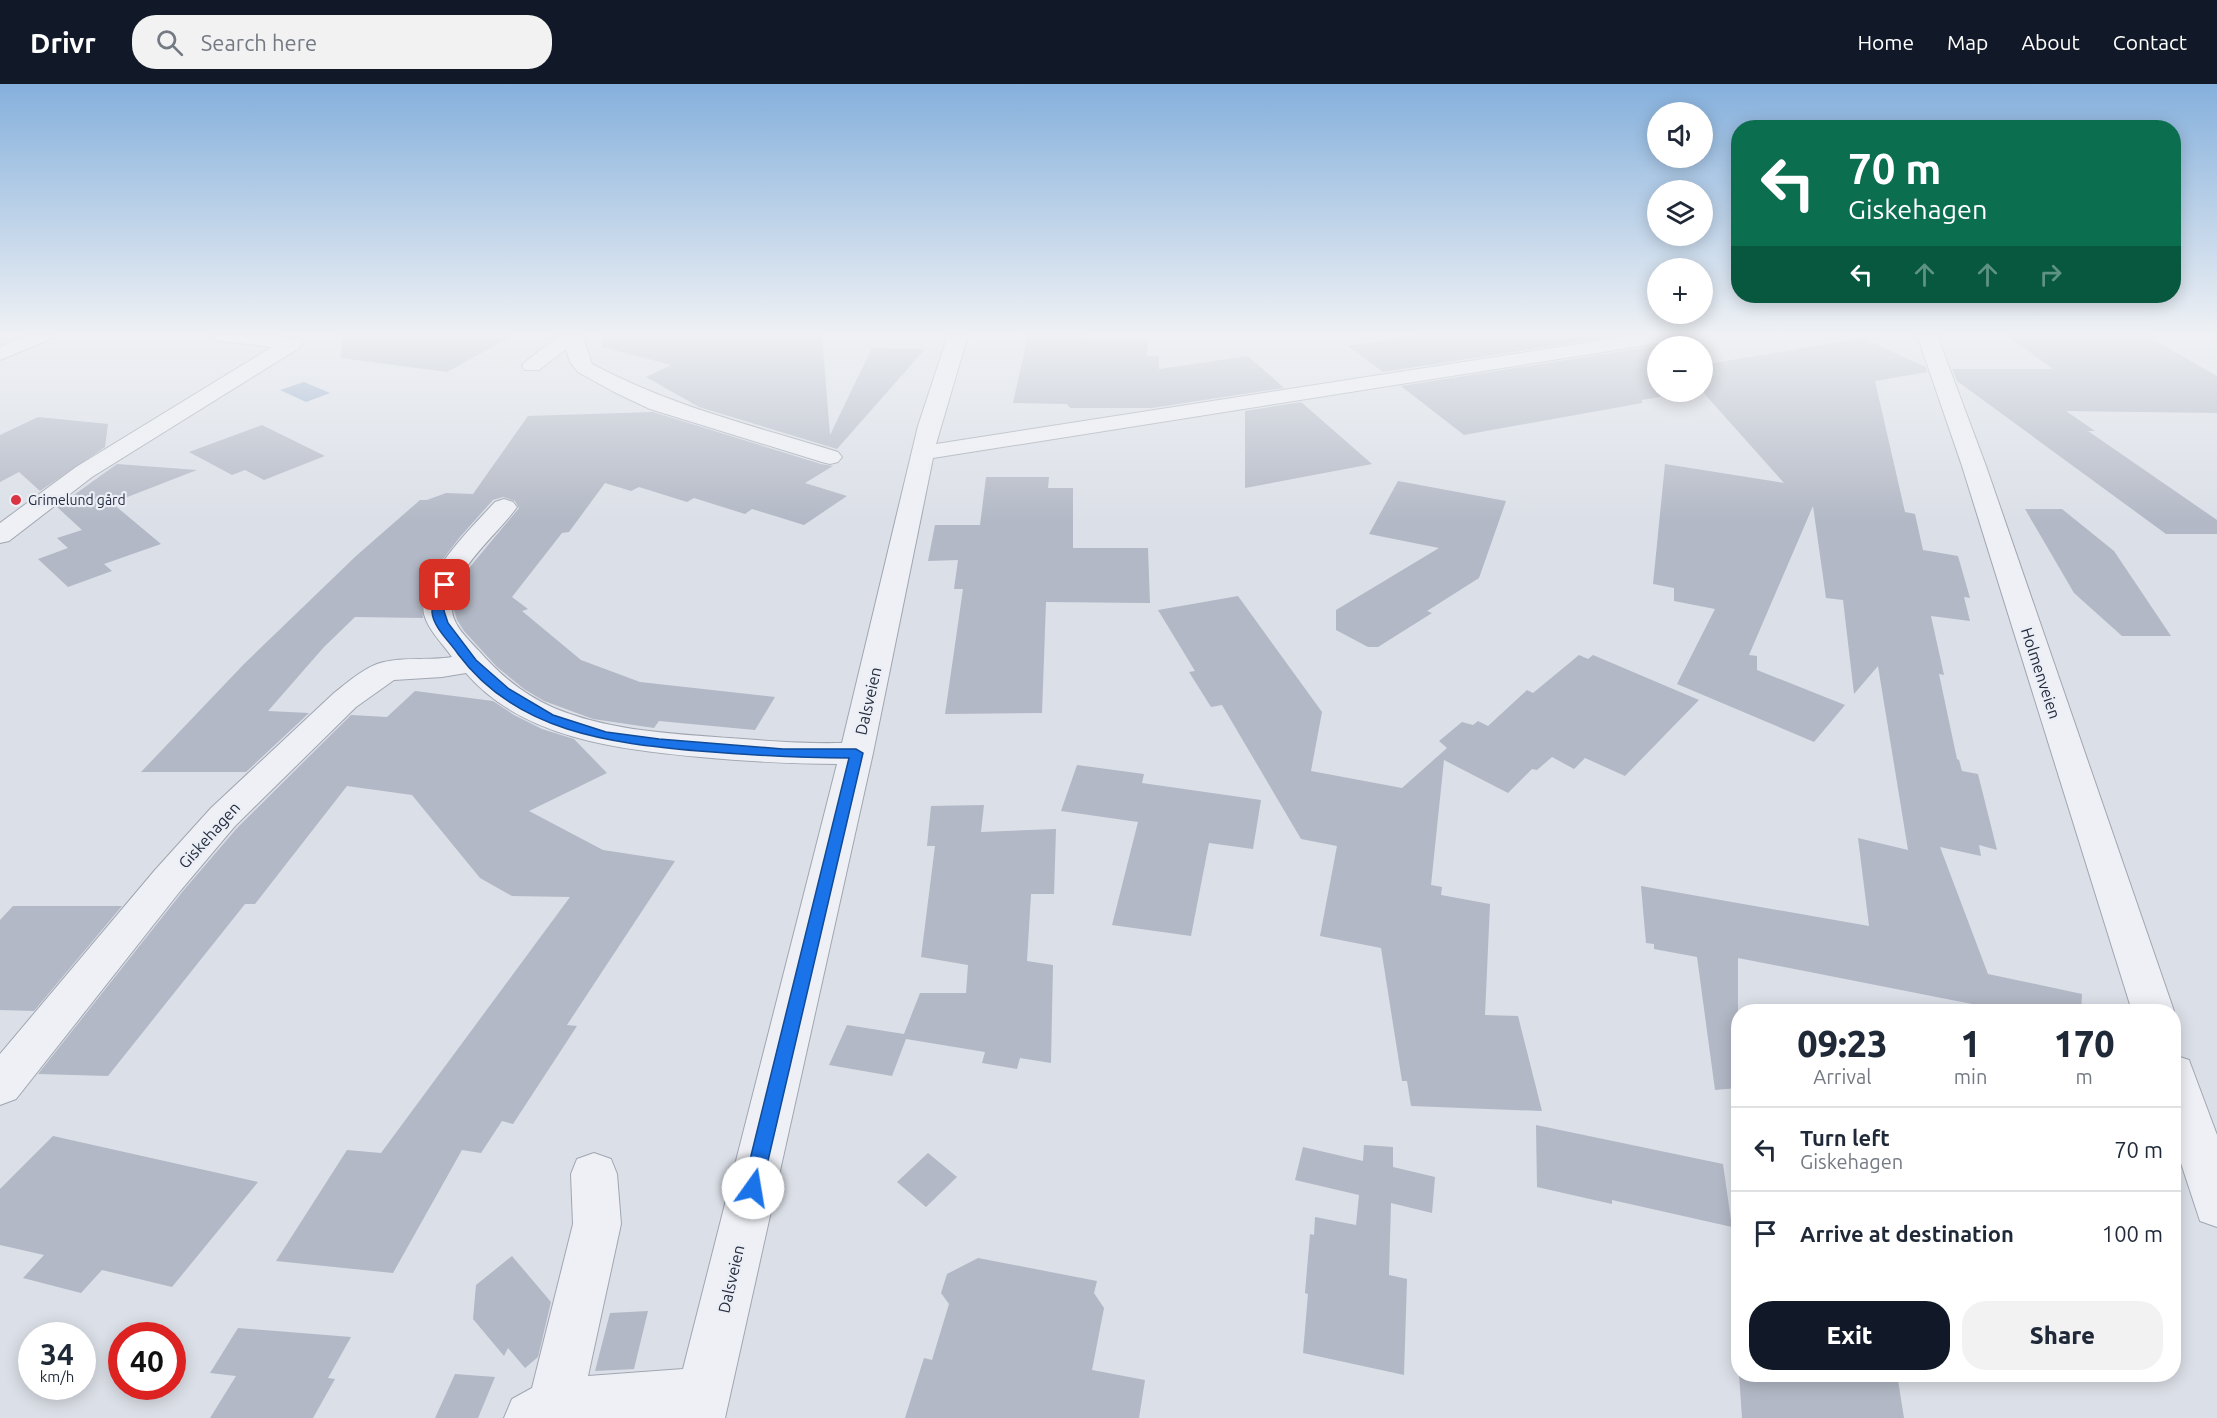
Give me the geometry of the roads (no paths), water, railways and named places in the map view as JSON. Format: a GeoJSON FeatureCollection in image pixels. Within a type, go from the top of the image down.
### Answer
{"type":"FeatureCollection","features":[{"type":"Feature","properties":{"kind":"street"},"geometry":{"type":"LineString","coordinates":[[0,535],[84,472],[205,397]]}},
{"type":"Feature","properties":{"kind":"street"},"geometry":{"type":"LineString","coordinates":[[642,397],[830,457]]}},
{"type":"Feature","properties":{"kind":"street","name":"Dalsveien"},"geometry":{"type":"LineString","coordinates":[[701,1406],[856,753],[929,426],[938,397]]}},
{"type":"Feature","properties":{"kind":"street"},"geometry":{"type":"LineString","coordinates":[[924,453],[1278,397]]}},
{"type":"Feature","properties":{"kind":"street","name":"Holmenveien"},"geometry":{"type":"LineString","coordinates":[[1949,397],[2151,1004]]}},
{"type":"Feature","properties":{"kind":"street"},"geometry":{"type":"LineString","coordinates":[[504,507],[451,573],[440,599],[438,611],[442,624],[471,663],[505,692],[548,718],[623,751],[856,753]]}},
{"type":"Feature","properties":{"kind":"street","name":"Giskehagen"},"geometry":{"type":"LineString","coordinates":[[0,1086],[168,880],[223,817],[345,700],[364,684],[387,671],[442,668],[471,663]]}},
{"type":"Feature","properties":{"kind":"street"},"geometry":{"type":"LineString","coordinates":[[2181,1095],[2217,1205]]}},
{"type":"Feature","properties":{"kind":"street"},"geometry":{"type":"LineString","coordinates":[[594,1174],[597,1224],[543,1412],[701,1406]]}},
{"type":"Feature","properties":{"kind":"water"},"geometry":{"type":"Polygon","coordinates":[[[296,397],[319,397],[306,402],[296,397]]]}},
{"type":"Feature","properties":{"kind":"place","name":"Grimelund gård"},"geometry":{"type":"Point","coordinates":[16,500]}}]}
